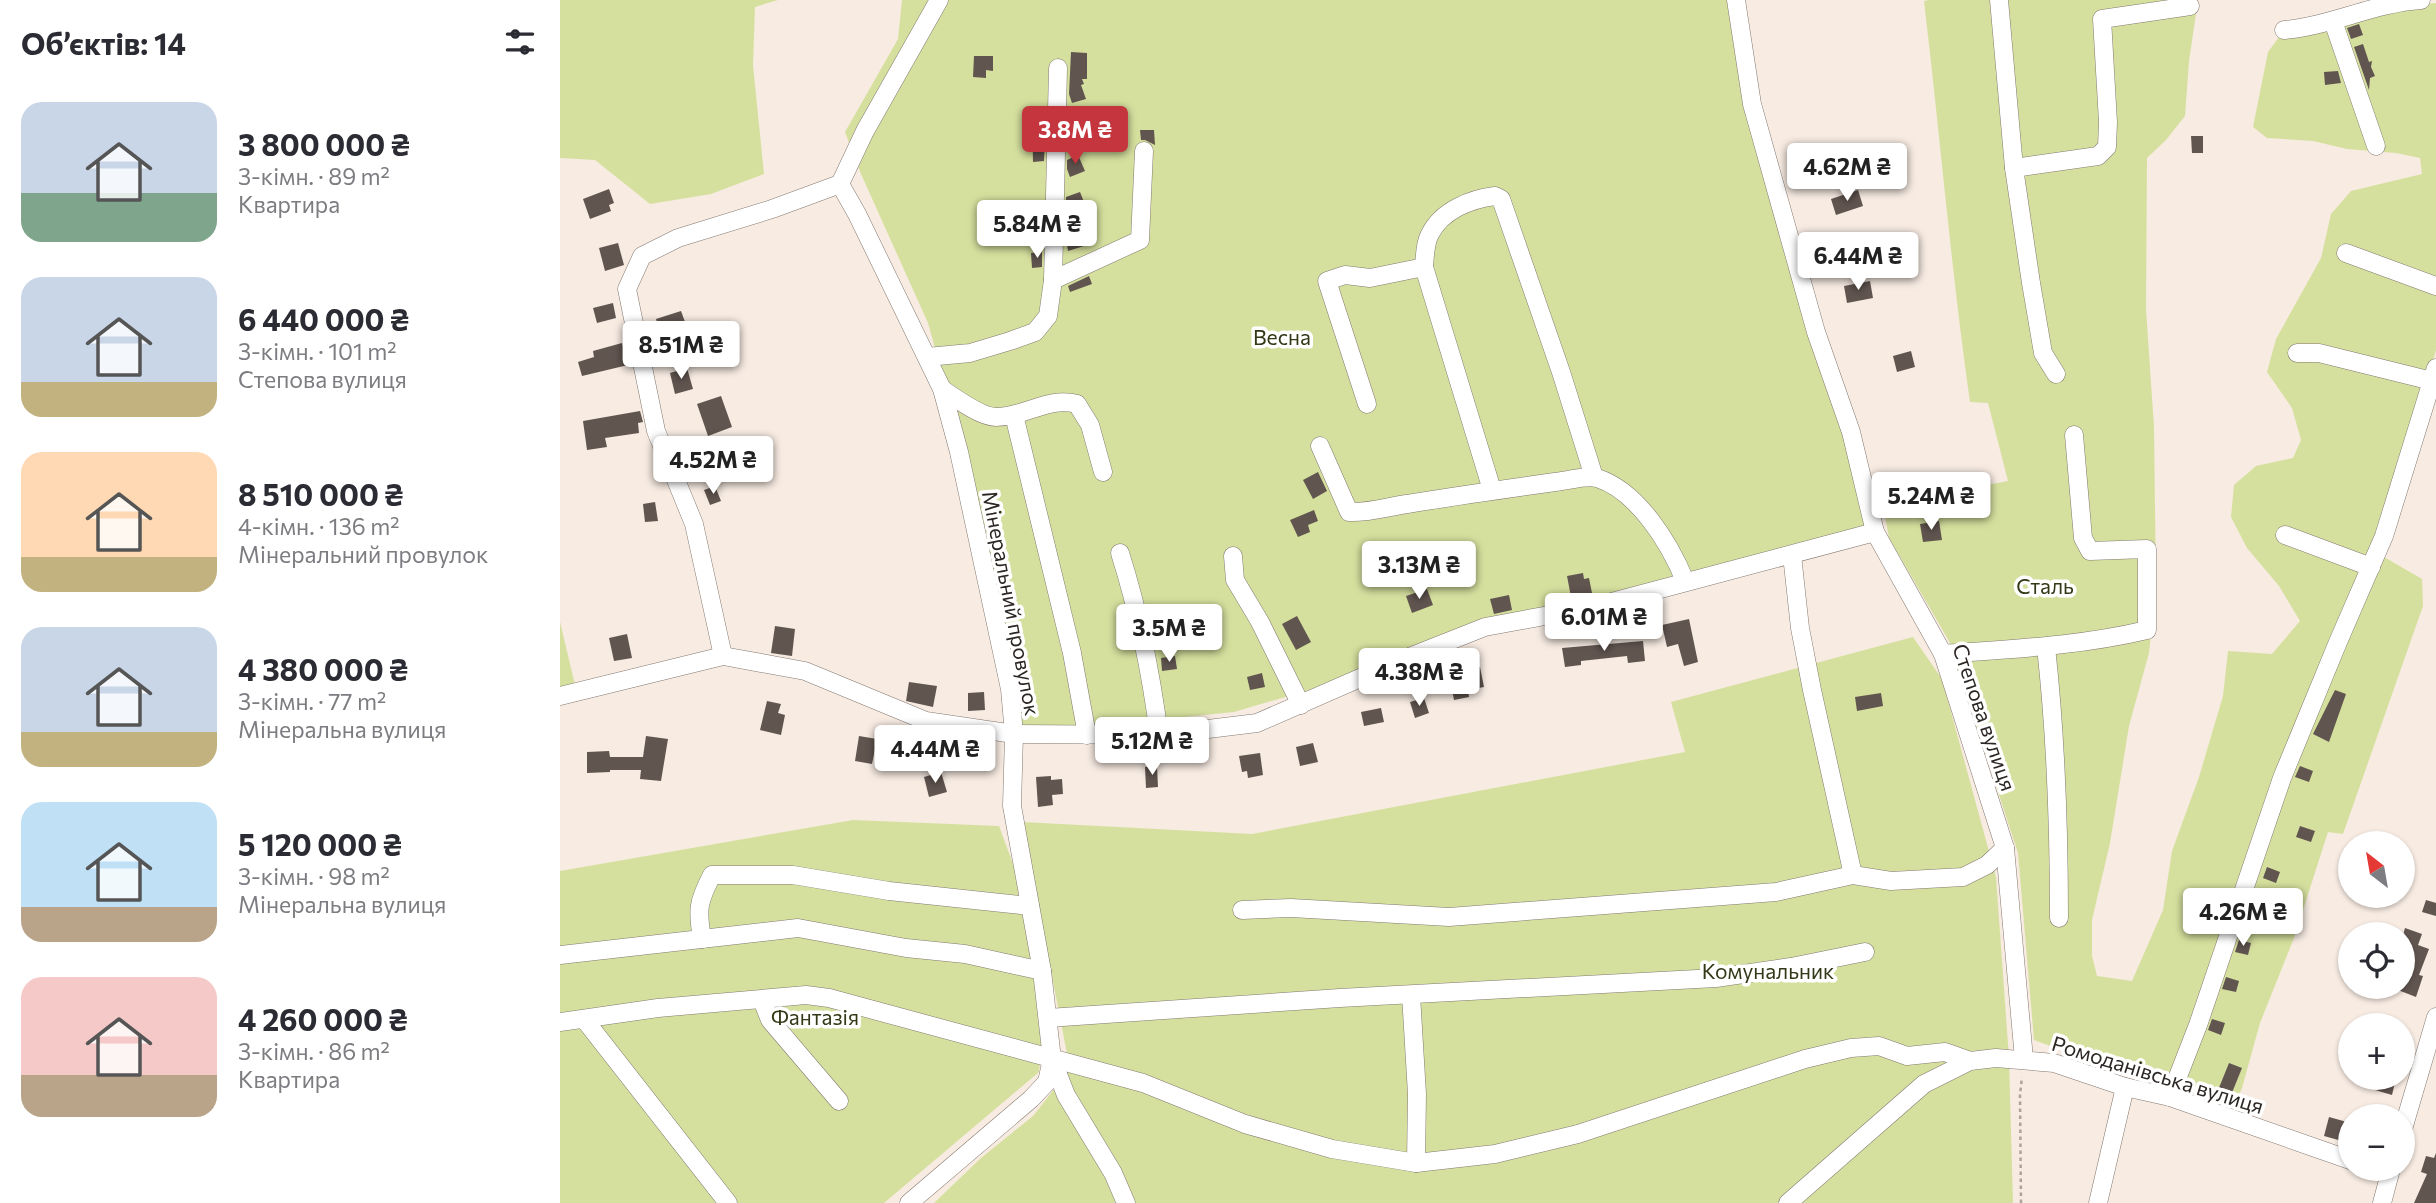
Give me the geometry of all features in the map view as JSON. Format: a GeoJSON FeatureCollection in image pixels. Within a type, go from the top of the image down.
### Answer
{"type":"FeatureCollection","features":[{"type":"Feature","properties":{"kind":"street"},"geometry":{"type":"LineString","coordinates":[[723,656],[694,524],[656,431],[627,289],[642,256],[678,237],[772,209],[840,184],[865,131],[939,0]]}},
{"type":"Feature","properties":{"kind":"street","name":"Степова вулиця"},"geometry":{"type":"LineString","coordinates":[[1736,0],[1752,104],[1816,332],[1851,432],[1875,532],[1943,654],[2006,848],[2024,1059]]}},
{"type":"Feature","properties":{"kind":"street"},"geometry":{"type":"LineString","coordinates":[[2000,0],[2014,168],[2043,353],[2056,374]]}},
{"type":"Feature","properties":{"kind":"street"},"geometry":{"type":"LineString","coordinates":[[2284,30],[2301,29],[2372,9],[2421,0]]}},
{"type":"Feature","properties":{"kind":"street"},"geometry":{"type":"LineString","coordinates":[[2014,168],[2098,156],[2107,147],[2102,19],[2190,6]]}},
{"type":"Feature","properties":{"kind":"street"},"geometry":{"type":"LineString","coordinates":[[2333,21],[2376,146]]}},
{"type":"Feature","properties":{"kind":"street"},"geometry":{"type":"LineString","coordinates":[[927,357],[970,353],[1035,332],[1048,316],[1054,280],[1058,68]]}},
{"type":"Feature","properties":{"kind":"street"},"geometry":{"type":"LineString","coordinates":[[1054,280],[1140,240],[1144,151]]}},
{"type":"Feature","properties":{"kind":"street","name":"Мінеральний провулок"},"geometry":{"type":"LineString","coordinates":[[840,184],[942,389],[962,465],[1010,689],[1014,734],[1012,806],[1042,971],[1052,1059],[1066,1095],[1113,1173],[1126,1203]]}},
{"type":"Feature","properties":{"kind":"street"},"geometry":{"type":"LineString","coordinates":[[1492,491],[1424,267],[1430,233],[1459,206],[1486,197],[1495,196],[1501,199],[1594,477]]}},
{"type":"Feature","properties":{"kind":"street"},"geometry":{"type":"LineString","coordinates":[[2346,253],[2436,286]]}},
{"type":"Feature","properties":{"kind":"street"},"geometry":{"type":"LineString","coordinates":[[1367,404],[1327,281],[1346,275],[1370,278],[1424,267]]}},
{"type":"Feature","properties":{"kind":"street"},"geometry":{"type":"LineString","coordinates":[[2170,1097],[2198,1026],[2282,778],[2384,536],[2434,375],[2319,353],[2297,353]]}},
{"type":"Feature","properties":{"kind":"street"},"geometry":{"type":"LineString","coordinates":[[942,389],[961,402],[993,417],[1014,415],[1063,400],[1077,404],[1090,425],[1103,472]]}},
{"type":"Feature","properties":{"kind":"street"},"geometry":{"type":"LineString","coordinates":[[1014,415],[1072,653],[1087,735]]}},
{"type":"Feature","properties":{"kind":"street"},"geometry":{"type":"LineString","coordinates":[[1943,654],[2046,648],[2147,631],[2147,549],[2090,551],[2083,538],[2074,435]]}},
{"type":"Feature","properties":{"kind":"street"},"geometry":{"type":"LineString","coordinates":[[1320,446],[1349,512],[1362,513],[1391,506],[1594,477],[1621,489],[1658,529],[1675,556],[1685,581]]}},
{"type":"Feature","properties":{"kind":"street"},"geometry":{"type":"LineString","coordinates":[[560,696],[723,656],[805,671],[926,720],[1014,734],[1159,735],[1257,723],[1485,627],[1593,607],[1875,532]]}},
{"type":"Feature","properties":{"kind":"street"},"geometry":{"type":"LineString","coordinates":[[2285,535],[2371,567]]}},
{"type":"Feature","properties":{"kind":"street"},"geometry":{"type":"LineString","coordinates":[[1120,553],[1135,599],[1152,678],[1159,735]]}},
{"type":"Feature","properties":{"kind":"street"},"geometry":{"type":"LineString","coordinates":[[1792,555],[1807,665],[1853,875]]}},
{"type":"Feature","properties":{"kind":"street"},"geometry":{"type":"LineString","coordinates":[[1233,556],[1235,580],[1266,634],[1301,705]]}},
{"type":"Feature","properties":{"kind":"street"},"geometry":{"type":"LineString","coordinates":[[2046,648],[2053,711],[2059,918]]}},
{"type":"Feature","properties":{"kind":"street"},"geometry":{"type":"LineString","coordinates":[[1242,910],[1291,908],[1449,917],[1776,891],[1853,875],[1891,881],[1963,877],[1987,865],[2006,848]]}},
{"type":"Feature","properties":{"kind":"street"},"geometry":{"type":"LineString","coordinates":[[702,939],[700,898],[712,875],[793,875],[889,891],[1030,906]]}},
{"type":"Feature","properties":{"kind":"street"},"geometry":{"type":"LineString","coordinates":[[560,955],[798,928],[906,948],[965,954],[1042,971]]}},
{"type":"Feature","properties":{"kind":"street"},"geometry":{"type":"LineString","coordinates":[[1048,1018],[1716,978],[1865,952]]}},
{"type":"Feature","properties":{"kind":"street"},"geometry":{"type":"LineString","coordinates":[[560,1022],[658,1008],[806,995],[829,998],[1143,1083],[1245,1124],[1332,1149],[1416,1163],[1495,1154],[1577,1134],[1805,1059],[1851,1048],[1879,1046],[1907,1056],[1945,1052],[1970,1061]]}},
{"type":"Feature","properties":{"kind":"street"},"geometry":{"type":"LineString","coordinates":[[1411,995],[1418,1094],[1416,1163]]}},
{"type":"Feature","properties":{"kind":"street"},"geometry":{"type":"LineString","coordinates":[[762,1000],[770,1020],[839,1101]]}},
{"type":"Feature","properties":{"kind":"street"},"geometry":{"type":"LineString","coordinates":[[2414,1104],[2428,1073],[2436,1017]]}},
{"type":"Feature","properties":{"kind":"street"},"geometry":{"type":"LineString","coordinates":[[584,1019],[728,1203]]}},
{"type":"Feature","properties":{"kind":"street","name":"Ромоданівська вулиця"},"geometry":{"type":"LineString","coordinates":[[1788,1203],[1924,1084],[1970,1061],[1996,1058],[2054,1063],[2125,1087],[2170,1097],[2338,1156]]}},
{"type":"Feature","properties":{"kind":"street"},"geometry":{"type":"LineString","coordinates":[[909,1203],[1031,1099],[1047,1082],[1052,1059]]}},
{"type":"Feature","properties":{"kind":"street"},"geometry":{"type":"LineString","coordinates":[[2098,1203],[2125,1087]]}},
{"type":"Feature","properties":{"kind":"street"},"geometry":{"type":"LineString","coordinates":[[2382,1203],[2385,1181]]}},
{"type":"Feature","properties":{"kind":"path"},"geometry":{"type":"LineString","coordinates":[[2021,1203],[2020,1095],[2024,1059]]}},
{"type":"Feature","properties":{"kind":"green space"},"geometry":{"type":"Polygon","coordinates":[[[560,0],[778,0],[755,7],[753,65],[764,174],[711,194],[650,204],[595,160],[560,158],[560,0]]]}},
{"type":"Feature","properties":{"kind":"green space","name":"Весна"},"geometry":{"type":"Polygon","coordinates":[[[902,0],[1728,0],[1868,528],[1614,598],[1447,632],[1329,684],[1234,712],[1104,725],[1020,725],[986,531],[928,323],[845,132],[898,39],[902,0]]]}},
{"type":"Feature","properties":{"kind":"green space","name":"Сталь"},"geometry":{"type":"Polygon","coordinates":[[[2198,0],[2189,61],[2185,116],[2147,158],[2146,309],[2154,427],[2156,586],[2149,653],[2129,726],[2110,843],[2092,920],[2092,956],[2097,976],[2132,981],[2163,910],[2172,851],[2199,777],[2223,696],[2228,651],[2272,654],[2300,621],[2279,586],[2247,548],[2231,517],[2234,485],[2256,466],[2293,458],[2301,440],[2292,408],[2267,372],[2276,339],[2321,258],[2331,214],[2351,191],[2422,174],[2420,158],[2347,149],[2313,141],[2267,138],[2253,127],[2268,52],[2282,33],[2436,3],[2436,350],[2416,420],[2384,557],[2422,579],[2423,606],[2344,831],[2328,832],[2294,938],[2260,1023],[2242,1088],[2231,1112],[2034,1040],[2018,853],[1949,641],[1889,538],[1883,505],[2008,481],[1988,403],[1970,402],[1924,1],[2198,0]]]}},
{"type":"Feature","properties":{"kind":"green space"},"geometry":{"type":"Polygon","coordinates":[[[560,622],[575,685],[560,689],[560,622]]]}},
{"type":"Feature","properties":{"kind":"green space","name":"Комунальник"},"geometry":{"type":"Polygon","coordinates":[[[1913,637],[1942,679],[1996,877],[2009,1058],[2013,1203],[934,1203],[981,1158],[1033,1116],[1070,1069],[1022,822],[1252,834],[1685,752],[1671,702],[1913,637]]]}},
{"type":"Feature","properties":{"kind":"green space","name":"Фантазія"},"geometry":{"type":"Polygon","coordinates":[[[853,820],[999,826],[1022,888],[1043,1025],[1039,1072],[884,1203],[560,1203],[560,871],[853,820]]]}},
{"type":"Feature","properties":{"kind":"building"},"geometry":{"type":"Polygon","coordinates":[[[2359,24],[2363,35],[2351,39],[2347,28],[2359,24]]]}},
{"type":"Feature","properties":{"kind":"building"},"geometry":{"type":"Polygon","coordinates":[[[2363,44],[2369,62],[2372,61],[2371,67],[2375,76],[2370,78],[2369,90],[2354,47],[2363,44]]]}},
{"type":"Feature","properties":{"kind":"building"},"geometry":{"type":"Polygon","coordinates":[[[1071,52],[1087,53],[1087,79],[1082,79],[1084,84],[1081,85],[1086,99],[1072,103],[1069,94],[1071,52]]]}},
{"type":"Feature","properties":{"kind":"building"},"geometry":{"type":"Polygon","coordinates":[[[974,56],[993,56],[993,71],[986,70],[986,78],[973,77],[974,56]]]}},
{"type":"Feature","properties":{"kind":"building"},"geometry":{"type":"Polygon","coordinates":[[[2338,71],[2341,83],[2325,85],[2324,72],[2338,71]]]}},
{"type":"Feature","properties":{"kind":"building"},"geometry":{"type":"Polygon","coordinates":[[[1032,116],[1046,116],[1044,161],[1033,162],[1032,116]]]}},
{"type":"Feature","properties":{"kind":"building"},"geometry":{"type":"Polygon","coordinates":[[[1081,124],[1086,134],[1068,142],[1068,130],[1081,124]]]}},
{"type":"Feature","properties":{"kind":"building"},"geometry":{"type":"Polygon","coordinates":[[[1140,130],[1154,130],[1155,145],[1141,140],[1140,130]]]}},
{"type":"Feature","properties":{"kind":"building"},"geometry":{"type":"Polygon","coordinates":[[[2191,136],[2203,136],[2203,153],[2192,153],[2191,136]]]}},
{"type":"Feature","properties":{"kind":"building"},"geometry":{"type":"Polygon","coordinates":[[[1078,155],[1085,171],[1070,177],[1067,160],[1078,155]]]}},
{"type":"Feature","properties":{"kind":"building"},"geometry":{"type":"Polygon","coordinates":[[[609,189],[614,203],[609,205],[611,211],[590,219],[583,199],[609,189]]]}},
{"type":"Feature","properties":{"kind":"building"},"geometry":{"type":"Polygon","coordinates":[[[1858,190],[1863,206],[1836,215],[1831,199],[1858,190]]]}},
{"type":"Feature","properties":{"kind":"building"},"geometry":{"type":"Polygon","coordinates":[[[1080,192],[1090,217],[1073,224],[1066,207],[1066,197],[1080,192]]]}},
{"type":"Feature","properties":{"kind":"building"},"geometry":{"type":"Polygon","coordinates":[[[1018,213],[1029,213],[1029,229],[1017,229],[1018,213]]]}},
{"type":"Feature","properties":{"kind":"building"},"geometry":{"type":"Polygon","coordinates":[[[1078,228],[1084,246],[1068,251],[1065,233],[1078,228]]]}},
{"type":"Feature","properties":{"kind":"building"},"geometry":{"type":"Polygon","coordinates":[[[618,243],[624,265],[605,271],[599,248],[618,243]]]}},
{"type":"Feature","properties":{"kind":"building"},"geometry":{"type":"Polygon","coordinates":[[[1042,252],[1042,267],[1032,268],[1031,253],[1042,252]]]}},
{"type":"Feature","properties":{"kind":"building"},"geometry":{"type":"Polygon","coordinates":[[[1089,276],[1092,284],[1070,292],[1068,286],[1089,276]]]}},
{"type":"Feature","properties":{"kind":"building"},"geometry":{"type":"Polygon","coordinates":[[[1870,281],[1873,298],[1847,303],[1844,286],[1870,281]]]}},
{"type":"Feature","properties":{"kind":"building"},"geometry":{"type":"Polygon","coordinates":[[[613,303],[616,318],[597,323],[593,308],[613,303]]]}},
{"type":"Feature","properties":{"kind":"building"},"geometry":{"type":"Polygon","coordinates":[[[681,311],[688,330],[662,339],[656,319],[681,311]]]}},
{"type":"Feature","properties":{"kind":"building"},"geometry":{"type":"Polygon","coordinates":[[[622,343],[628,365],[582,376],[578,362],[594,357],[593,351],[622,343]]]}},
{"type":"Feature","properties":{"kind":"building"},"geometry":{"type":"Polygon","coordinates":[[[1911,351],[1915,367],[1897,372],[1893,356],[1911,351]]]}},
{"type":"Feature","properties":{"kind":"building"},"geometry":{"type":"Polygon","coordinates":[[[687,368],[693,389],[675,394],[670,373],[687,368]]]}},
{"type":"Feature","properties":{"kind":"building"},"geometry":{"type":"Polygon","coordinates":[[[721,396],[732,427],[708,436],[697,404],[721,396]]]}},
{"type":"Feature","properties":{"kind":"building"},"geometry":{"type":"Polygon","coordinates":[[[640,411],[643,422],[638,423],[639,433],[605,438],[607,447],[587,450],[583,421],[640,411]]]}},
{"type":"Feature","properties":{"kind":"building"},"geometry":{"type":"Polygon","coordinates":[[[1318,472],[1327,491],[1313,499],[1303,480],[1318,472]]]}},
{"type":"Feature","properties":{"kind":"building"},"geometry":{"type":"Polygon","coordinates":[[[715,486],[721,501],[710,505],[704,490],[715,486]]]}},
{"type":"Feature","properties":{"kind":"building"},"geometry":{"type":"Polygon","coordinates":[[[655,502],[658,521],[645,522],[643,504],[655,502]]]}},
{"type":"Feature","properties":{"kind":"building"},"geometry":{"type":"Polygon","coordinates":[[[1314,510],[1318,521],[1308,525],[1310,532],[1298,537],[1290,520],[1314,510]]]}},
{"type":"Feature","properties":{"kind":"building"},"geometry":{"type":"Polygon","coordinates":[[[1939,521],[1942,540],[1923,542],[1920,524],[1939,521]]]}},
{"type":"Feature","properties":{"kind":"building"},"geometry":{"type":"Polygon","coordinates":[[[1583,573],[1584,579],[1589,578],[1592,593],[1571,597],[1567,576],[1583,573]]]}},
{"type":"Feature","properties":{"kind":"building"},"geometry":{"type":"Polygon","coordinates":[[[1427,589],[1433,605],[1412,613],[1406,596],[1427,589]]]}},
{"type":"Feature","properties":{"kind":"building"},"geometry":{"type":"Polygon","coordinates":[[[1509,595],[1512,610],[1494,614],[1490,599],[1509,595]]]}},
{"type":"Feature","properties":{"kind":"building"},"geometry":{"type":"Polygon","coordinates":[[[1297,616],[1311,642],[1296,650],[1282,624],[1297,616]]]}},
{"type":"Feature","properties":{"kind":"building"},"geometry":{"type":"Polygon","coordinates":[[[1689,619],[1698,662],[1684,666],[1678,644],[1667,647],[1662,625],[1689,619]]]}},
{"type":"Feature","properties":{"kind":"building"},"geometry":{"type":"Polygon","coordinates":[[[775,626],[795,629],[792,656],[771,653],[775,626]]]}},
{"type":"Feature","properties":{"kind":"building"},"geometry":{"type":"Polygon","coordinates":[[[627,634],[632,658],[614,661],[609,638],[627,634]]]}},
{"type":"Feature","properties":{"kind":"building"},"geometry":{"type":"Polygon","coordinates":[[[1643,641],[1645,661],[1628,663],[1627,656],[1581,661],[1581,665],[1565,667],[1562,648],[1643,641]]]}},
{"type":"Feature","properties":{"kind":"building"},"geometry":{"type":"Polygon","coordinates":[[[1175,656],[1177,669],[1162,671],[1161,658],[1175,656]]]}},
{"type":"Feature","properties":{"kind":"building"},"geometry":{"type":"Polygon","coordinates":[[[1480,667],[1484,687],[1468,690],[1469,697],[1454,700],[1450,678],[1468,674],[1467,670],[1480,667]]]}},
{"type":"Feature","properties":{"kind":"building"},"geometry":{"type":"Polygon","coordinates":[[[1262,673],[1265,687],[1250,690],[1247,677],[1262,673]]]}},
{"type":"Feature","properties":{"kind":"building"},"geometry":{"type":"Polygon","coordinates":[[[909,682],[937,686],[933,707],[906,701],[909,682]]]}},
{"type":"Feature","properties":{"kind":"building"},"geometry":{"type":"Polygon","coordinates":[[[2335,690],[2346,694],[2329,742],[2313,734],[2335,690]]]}},
{"type":"Feature","properties":{"kind":"building"},"geometry":{"type":"Polygon","coordinates":[[[984,692],[985,710],[968,711],[968,693],[984,692]]]}},
{"type":"Feature","properties":{"kind":"building"},"geometry":{"type":"Polygon","coordinates":[[[1881,693],[1883,706],[1857,711],[1855,697],[1881,693]]]}},
{"type":"Feature","properties":{"kind":"building"},"geometry":{"type":"Polygon","coordinates":[[[1424,698],[1429,713],[1415,718],[1410,702],[1424,698]]]}},
{"type":"Feature","properties":{"kind":"building"},"geometry":{"type":"Polygon","coordinates":[[[767,701],[781,704],[778,713],[785,715],[781,735],[760,730],[767,701]]]}},
{"type":"Feature","properties":{"kind":"building"},"geometry":{"type":"Polygon","coordinates":[[[1381,708],[1384,722],[1364,726],[1361,712],[1381,708]]]}},
{"type":"Feature","properties":{"kind":"building"},"geometry":{"type":"Polygon","coordinates":[[[646,736],[668,739],[661,781],[640,779],[641,770],[587,773],[587,752],[609,751],[610,757],[643,757],[646,736]]]}},
{"type":"Feature","properties":{"kind":"building"},"geometry":{"type":"Polygon","coordinates":[[[859,736],[877,739],[872,764],[855,761],[859,736]]]}},
{"type":"Feature","properties":{"kind":"building"},"geometry":{"type":"Polygon","coordinates":[[[1313,743],[1318,762],[1300,766],[1296,747],[1313,743]]]}},
{"type":"Feature","properties":{"kind":"building"},"geometry":{"type":"Polygon","coordinates":[[[1260,753],[1263,775],[1248,778],[1247,771],[1242,772],[1239,756],[1260,753]]]}},
{"type":"Feature","properties":{"kind":"building"},"geometry":{"type":"Polygon","coordinates":[[[1157,766],[1158,787],[1146,788],[1145,767],[1157,766]]]}},
{"type":"Feature","properties":{"kind":"building"},"geometry":{"type":"Polygon","coordinates":[[[2300,766],[2313,771],[2309,782],[2295,777],[2300,766]]]}},
{"type":"Feature","properties":{"kind":"building"},"geometry":{"type":"Polygon","coordinates":[[[941,772],[947,792],[929,797],[924,777],[941,772]]]}},
{"type":"Feature","properties":{"kind":"building"},"geometry":{"type":"Polygon","coordinates":[[[1051,776],[1051,780],[1062,779],[1063,794],[1052,795],[1053,805],[1038,807],[1036,777],[1051,776]]]}},
{"type":"Feature","properties":{"kind":"building"},"geometry":{"type":"Polygon","coordinates":[[[2300,826],[2315,831],[2311,842],[2296,837],[2300,826]]]}},
{"type":"Feature","properties":{"kind":"building"},"geometry":{"type":"Polygon","coordinates":[[[2267,867],[2280,872],[2276,883],[2263,878],[2267,867]]]}},
{"type":"Feature","properties":{"kind":"building"},"geometry":{"type":"Polygon","coordinates":[[[2426,900],[2436,903],[2436,916],[2422,912],[2426,900]]]}},
{"type":"Feature","properties":{"kind":"building"},"geometry":{"type":"Polygon","coordinates":[[[2415,932],[2422,934],[2418,945],[2429,949],[2419,975],[2423,976],[2416,997],[2415,932]]]}},
{"type":"Feature","properties":{"kind":"building"},"geometry":{"type":"Polygon","coordinates":[[[2239,940],[2251,943],[2248,955],[2235,952],[2239,940]]]}},
{"type":"Feature","properties":{"kind":"building"},"geometry":{"type":"Polygon","coordinates":[[[2226,977],[2239,981],[2236,992],[2222,989],[2226,977]]]}},
{"type":"Feature","properties":{"kind":"building"},"geometry":{"type":"Polygon","coordinates":[[[2212,1019],[2225,1023],[2221,1035],[2208,1030],[2212,1019]]]}},
{"type":"Feature","properties":{"kind":"building"},"geometry":{"type":"Polygon","coordinates":[[[2229,1063],[2242,1068],[2227,1105],[2214,1100],[2229,1063]]]}},
{"type":"Feature","properties":{"kind":"building"},"geometry":{"type":"Polygon","coordinates":[[[2375,1090],[2393,1090],[2392,1095],[2375,1090]]]}},
{"type":"Feature","properties":{"kind":"building"},"geometry":{"type":"Polygon","coordinates":[[[2329,1117],[2338,1120],[2338,1140],[2324,1136],[2329,1117]]]}},
{"type":"Feature","properties":{"kind":"building"},"geometry":{"type":"Polygon","coordinates":[[[2436,1153],[2436,1203],[2414,1203],[2427,1174],[2421,1172],[2426,1156],[2434,1158],[2436,1153]]]}}]}
